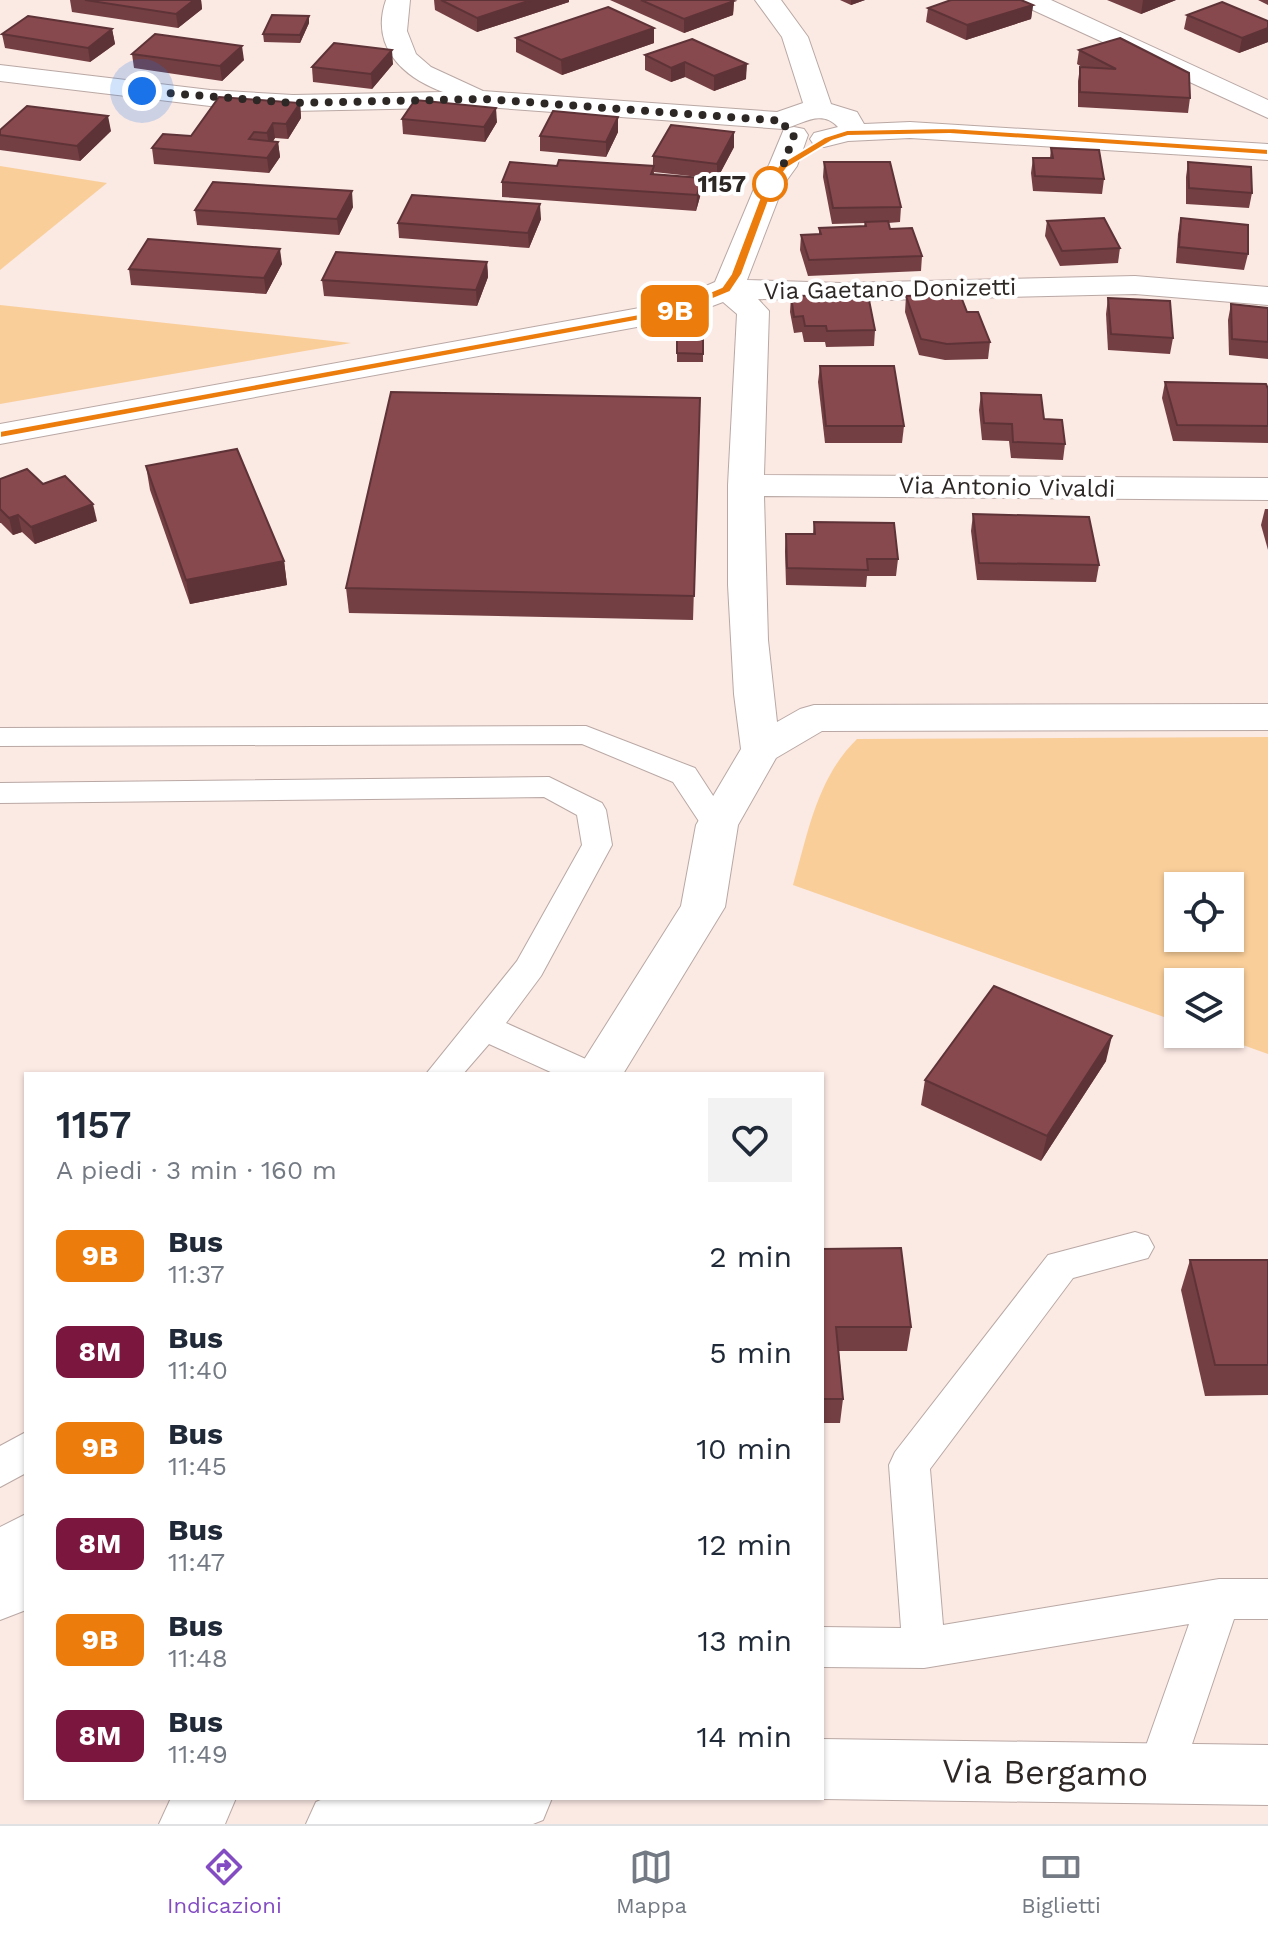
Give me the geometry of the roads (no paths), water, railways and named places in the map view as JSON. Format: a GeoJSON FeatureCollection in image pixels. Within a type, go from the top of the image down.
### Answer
{"type":"FeatureCollection","features":[{"type":"Feature","properties":{"kind":"street"},"geometry":{"type":"LineString","coordinates":[[398,0],[391,17],[397,45],[421,73],[485,99]]}},
{"type":"Feature","properties":{"kind":"street"},"geometry":{"type":"LineString","coordinates":[[767,0],[791,27],[805,57],[819,110],[841,130]]}},
{"type":"Feature","properties":{"kind":"street"},"geometry":{"type":"LineString","coordinates":[[1031,0],[1268,110]]}},
{"type":"Feature","properties":{"kind":"street"},"geometry":{"type":"LineString","coordinates":[[0,73],[224,99],[293,103],[485,99],[789,128],[910,130],[1268,152]]}},
{"type":"Feature","properties":{"kind":"street"},"geometry":{"type":"LineString","coordinates":[[783,166],[789,128],[796,113],[819,110]]}},
{"type":"Feature","properties":{"kind":"street"},"geometry":{"type":"LineString","coordinates":[[761,749],[750,680],[746,485],[753,311],[726,289],[736,274],[770,184],[783,166],[841,130]]}},
{"type":"Feature","properties":{"kind":"street","name":"Via Gaetano Donizetti"},"geometry":{"type":"LineString","coordinates":[[0,434],[675,311],[726,289],[841,292],[1135,285],[1268,296]]}},
{"type":"Feature","properties":{"kind":"street","name":"Via Antonio Vivaldi"},"geometry":{"type":"LineString","coordinates":[[746,485],[1268,489]]}},
{"type":"Feature","properties":{"kind":"street"},"geometry":{"type":"LineString","coordinates":[[600,1072],[703,907],[717,825],[761,749],[814,718],[1268,717]]}},
{"type":"Feature","properties":{"kind":"street"},"geometry":{"type":"LineString","coordinates":[[0,1564],[24,1542]]}},
{"type":"Feature","properties":{"kind":"street"},"geometry":{"type":"LineString","coordinates":[[0,1593],[24,1584]]}},
{"type":"Feature","properties":{"kind":"street","name":"Via Bergamo"},"geometry":{"type":"LineString","coordinates":[[824,1769],[1268,1775]]}},
{"type":"Feature","properties":{"kind":"street"},"geometry":{"type":"LineString","coordinates":[[191,1824],[204,1800]]}},
{"type":"Feature","properties":{"kind":"street"},"geometry":{"type":"LineString","coordinates":[[338,1824],[507,1800]]}},
{"type":"Feature","properties":{"kind":"lane"},"geometry":{"type":"LineString","coordinates":[[0,737],[586,735],[684,775],[717,825]]}},
{"type":"Feature","properties":{"kind":"lane"},"geometry":{"type":"LineString","coordinates":[[0,793],[549,787],[591,810],[597,845],[529,968],[445,1072]]}},
{"type":"Feature","properties":{"kind":"lane"},"geometry":{"type":"LineString","coordinates":[[484,1027],[583,1072]]}},
{"type":"Feature","properties":{"kind":"lane"},"geometry":{"type":"LineString","coordinates":[[924,1648],[909,1465],[1061,1266],[1135,1247]]}},
{"type":"Feature","properties":{"kind":"lane"},"geometry":{"type":"LineString","coordinates":[[0,1469],[24,1451]]}},
{"type":"Feature","properties":{"kind":"lane"},"geometry":{"type":"LineString","coordinates":[[1159,1774],[1219,1599]]}},
{"type":"Feature","properties":{"kind":"lane"},"geometry":{"type":"LineString","coordinates":[[824,1647],[924,1648],[1219,1599],[1268,1599]]}},
{"type":"Feature","properties":{"kind":"place","name":"1157"},"geometry":{"type":"Point","coordinates":[770,184]}}]}
